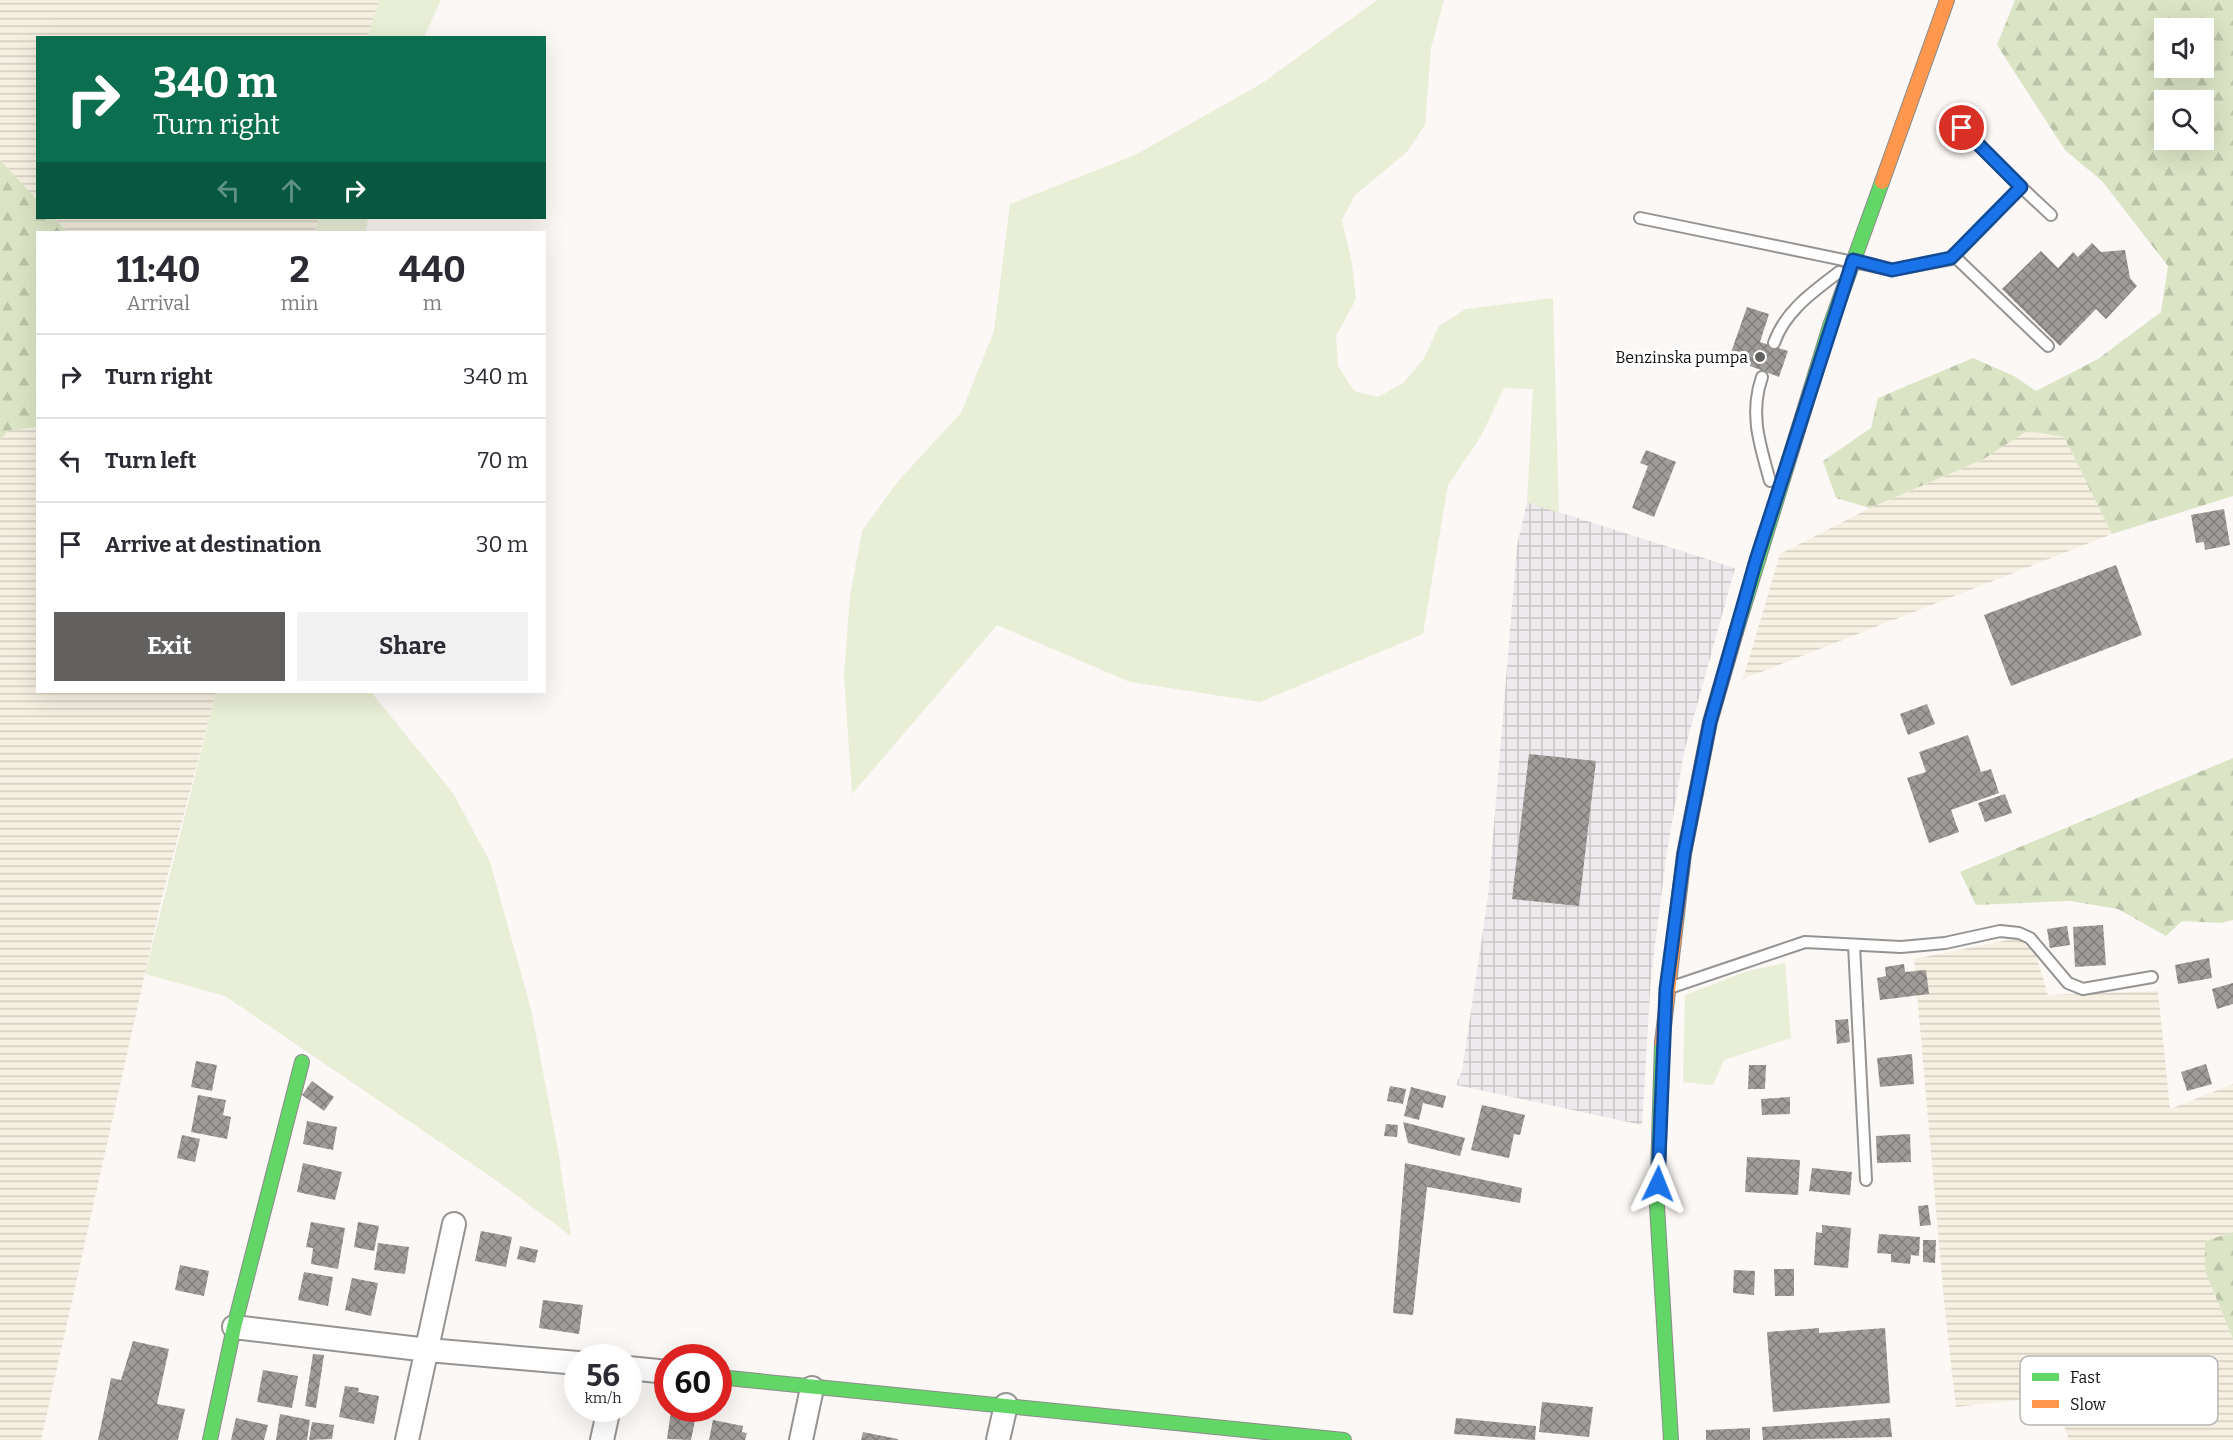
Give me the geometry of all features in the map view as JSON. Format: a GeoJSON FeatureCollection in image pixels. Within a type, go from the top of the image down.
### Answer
{"type":"FeatureCollection","features":[{"type":"Feature","properties":{"kind":"main road"},"geometry":{"type":"LineString","coordinates":[[1671,1440],[1657,1206],[1666,989],[1684,854],[1710,722],[1775,499],[1853,260],[1947,0]]}},
{"type":"Feature","properties":{"kind":"main road"},"geometry":{"type":"LineString","coordinates":[[210,1440],[234,1327],[302,1062]]}},
{"type":"Feature","properties":{"kind":"main road"},"geometry":{"type":"LineString","coordinates":[[732,1379],[1006,1405],[1196,1433],[1344,1440]]}},
{"type":"Feature","properties":{"kind":"street"},"geometry":{"type":"LineString","coordinates":[[407,1440],[454,1224]]}},
{"type":"Feature","properties":{"kind":"street"},"geometry":{"type":"LineString","coordinates":[[234,1327],[428,1350],[564,1362]]}},
{"type":"Feature","properties":{"kind":"street"},"geometry":{"type":"LineString","coordinates":[[801,1440],[812,1388]]}},
{"type":"Feature","properties":{"kind":"street"},"geometry":{"type":"LineString","coordinates":[[998,1440],[1006,1405]]}},
{"type":"Feature","properties":{"kind":"street"},"geometry":{"type":"LineString","coordinates":[[602,1440],[606,1422]]}},
{"type":"Feature","properties":{"kind":"lane"},"geometry":{"type":"LineString","coordinates":[[1962,128],[2051,215]]}},
{"type":"Feature","properties":{"kind":"lane"},"geometry":{"type":"LineString","coordinates":[[1640,218],[1853,260],[1892,270],[1951,258],[2021,187]]}},
{"type":"Feature","properties":{"kind":"lane"},"geometry":{"type":"LineString","coordinates":[[1953,255],[2048,346]]}},
{"type":"Feature","properties":{"kind":"lane"},"geometry":{"type":"LineString","coordinates":[[1774,343],[1780,326],[1796,307],[1853,260]]}},
{"type":"Feature","properties":{"kind":"lane"},"geometry":{"type":"LineString","coordinates":[[1762,376],[1756,394],[1757,437],[1775,499]]}},
{"type":"Feature","properties":{"kind":"lane"},"geometry":{"type":"LineString","coordinates":[[1666,989],[1805,942],[1901,946],[1945,943],[2000,931],[2019,933],[2030,938],[2068,983],[2083,989],[2152,977]]}},
{"type":"Feature","properties":{"kind":"lane"},"geometry":{"type":"LineString","coordinates":[[1854,945],[1866,1180]]}},
{"type":"Feature","properties":{"kind":"shaded area"},"geometry":{"type":"Polygon","coordinates":[[[0,0],[379,0],[368,36],[36,36],[36,199],[0,160],[0,0]]]}},
{"type":"Feature","properties":{"kind":"shaded area"},"geometry":{"type":"Polygon","coordinates":[[[55,219],[319,219],[315,231],[67,231],[55,219]]]}},
{"type":"Feature","properties":{"kind":"shaded area"},"geometry":{"type":"Polygon","coordinates":[[[36,427],[36,693],[216,693],[162,897],[41,1440],[0,1440],[0,440],[8,431],[36,427]]]}},
{"type":"Feature","properties":{"kind":"shaded area"},"geometry":{"type":"Polygon","coordinates":[[[2027,431],[2064,437],[2112,534],[1743,679],[1780,554],[1870,508],[1982,460],[2027,431]]]}},
{"type":"Feature","properties":{"kind":"shaded area"},"geometry":{"type":"Polygon","coordinates":[[[1527,502],[1735,568],[1684,752],[1666,858],[1651,976],[1642,1125],[1456,1085],[1462,1071],[1488,897],[1517,546],[1527,502]]]}},
{"type":"Feature","properties":{"kind":"shaded area"},"geometry":{"type":"Polygon","coordinates":[[[2013,939],[2026,942],[2035,952],[2048,995],[2158,991],[2170,1109],[2233,1084],[2233,1232],[2205,1241],[2205,1271],[2233,1339],[2233,1440],[2069,1440],[2064,1425],[2218,1425],[2218,1356],[2020,1356],[2020,1400],[1956,1407],[1945,1312],[1914,959],[2013,939]]]}},
{"type":"Feature","properties":{"kind":"green space"},"geometry":{"type":"Polygon","coordinates":[[[379,0],[441,0],[424,36],[368,36],[379,0]]]}},
{"type":"Feature","properties":{"kind":"green space"},"geometry":{"type":"Polygon","coordinates":[[[1377,0],[1444,0],[1431,48],[1425,125],[1407,152],[1355,195],[1342,220],[1352,264],[1356,299],[1336,336],[1338,366],[1354,391],[1378,397],[1403,383],[1423,360],[1439,326],[1466,309],[1553,298],[1559,513],[1527,502],[1533,389],[1504,388],[1481,436],[1448,485],[1423,634],[1260,702],[1130,682],[997,625],[852,794],[844,675],[850,596],[862,531],[899,480],[961,413],[994,331],[1010,204],[1135,155],[1261,84],[1377,0]]]}},
{"type":"Feature","properties":{"kind":"green space"},"geometry":{"type":"Polygon","coordinates":[[[2015,0],[2233,0],[2233,496],[2112,534],[2064,437],[2027,431],[1982,460],[1870,508],[1836,498],[1823,461],[1871,428],[1878,398],[1973,358],[2014,376],[2036,391],[2098,359],[2161,312],[2168,266],[2102,181],[2065,150],[1997,45],[2015,0]]]}},
{"type":"Feature","properties":{"kind":"green space"},"geometry":{"type":"Polygon","coordinates":[[[0,160],[36,199],[36,219],[55,219],[67,231],[36,231],[36,427],[8,431],[0,440],[0,160]]]}},
{"type":"Feature","properties":{"kind":"green space"},"geometry":{"type":"Polygon","coordinates":[[[319,219],[368,219],[366,231],[315,231],[319,219]]]}},
{"type":"Feature","properties":{"kind":"green space"},"geometry":{"type":"Polygon","coordinates":[[[216,693],[372,693],[453,793],[490,862],[531,1009],[558,1150],[571,1236],[500,1183],[225,996],[145,974],[216,693]]]}},
{"type":"Feature","properties":{"kind":"green space"},"geometry":{"type":"Polygon","coordinates":[[[2233,758],[2233,920],[2221,923],[2182,921],[2166,936],[2118,909],[2070,901],[1976,905],[1960,872],[2233,758]]]}},
{"type":"Feature","properties":{"kind":"green space"},"geometry":{"type":"Polygon","coordinates":[[[1785,963],[1791,1038],[1724,1060],[1713,1085],[1683,1082],[1685,995],[1748,971],[1785,963]]]}},
{"type":"Feature","properties":{"kind":"green space"},"geometry":{"type":"Polygon","coordinates":[[[2233,1232],[2233,1339],[2205,1271],[2205,1241],[2233,1232]]]}},
{"type":"Feature","properties":{"kind":"building"},"geometry":{"type":"Polygon","coordinates":[[[2092,243],[2101,252],[2125,250],[2130,278],[2137,286],[2106,319],[2096,309],[2060,346],[2002,289],[2041,251],[2058,268],[2073,252],[2078,257],[2092,243]]]}},
{"type":"Feature","properties":{"kind":"building"},"geometry":{"type":"Polygon","coordinates":[[[1747,307],[1769,314],[1760,342],[1788,351],[1779,377],[1729,358],[1747,307]]]}},
{"type":"Feature","properties":{"kind":"building"},"geometry":{"type":"Polygon","coordinates":[[[1646,450],[1676,462],[1654,517],[1632,508],[1648,466],[1640,463],[1646,450]]]}},
{"type":"Feature","properties":{"kind":"building"},"geometry":{"type":"Polygon","coordinates":[[[2224,509],[2230,545],[2205,550],[2204,542],[2196,543],[2191,515],[2224,509]]]}},
{"type":"Feature","properties":{"kind":"building"},"geometry":{"type":"Polygon","coordinates":[[[2116,565],[2142,635],[2011,686],[1984,615],[2116,565]]]}},
{"type":"Feature","properties":{"kind":"building"},"geometry":{"type":"Polygon","coordinates":[[[1927,704],[1935,724],[1908,735],[1900,714],[1927,704]]]}},
{"type":"Feature","properties":{"kind":"building"},"geometry":{"type":"Polygon","coordinates":[[[1968,735],[1981,772],[1991,769],[1999,793],[1951,810],[1959,832],[1929,843],[1907,778],[1926,772],[1919,752],[1968,735]]]}},
{"type":"Feature","properties":{"kind":"building"},"geometry":{"type":"Polygon","coordinates":[[[1529,754],[1596,761],[1579,906],[1512,899],[1529,754]]]}},
{"type":"Feature","properties":{"kind":"building"},"geometry":{"type":"Polygon","coordinates":[[[2005,794],[2012,813],[1985,822],[1978,803],[2005,794]]]}},
{"type":"Feature","properties":{"kind":"building"},"geometry":{"type":"Polygon","coordinates":[[[2103,925],[2106,965],[2075,967],[2073,927],[2103,925]]]}},
{"type":"Feature","properties":{"kind":"building"},"geometry":{"type":"Polygon","coordinates":[[[2067,926],[2070,945],[2050,948],[2047,929],[2067,926]]]}},
{"type":"Feature","properties":{"kind":"building"},"geometry":{"type":"Polygon","coordinates":[[[2209,958],[2212,978],[2178,984],[2175,965],[2209,958]]]}},
{"type":"Feature","properties":{"kind":"building"},"geometry":{"type":"Polygon","coordinates":[[[1904,964],[1905,972],[1926,970],[1929,994],[1880,1000],[1877,978],[1886,976],[1885,967],[1904,964]]]}},
{"type":"Feature","properties":{"kind":"building"},"geometry":{"type":"Polygon","coordinates":[[[2233,983],[2233,1004],[2217,1009],[2212,989],[2233,983]]]}},
{"type":"Feature","properties":{"kind":"building"},"geometry":{"type":"Polygon","coordinates":[[[1848,1019],[1850,1042],[1837,1044],[1835,1020],[1848,1019]]]}},
{"type":"Feature","properties":{"kind":"building"},"geometry":{"type":"Polygon","coordinates":[[[1912,1054],[1914,1084],[1880,1087],[1877,1058],[1912,1054]]]}},
{"type":"Feature","properties":{"kind":"building"},"geometry":{"type":"Polygon","coordinates":[[[196,1061],[217,1065],[212,1091],[191,1087],[196,1061]]]}},
{"type":"Feature","properties":{"kind":"building"},"geometry":{"type":"Polygon","coordinates":[[[2206,1064],[2212,1084],[2187,1091],[2181,1072],[2206,1064]]]}},
{"type":"Feature","properties":{"kind":"building"},"geometry":{"type":"Polygon","coordinates":[[[1749,1065],[1766,1065],[1765,1089],[1748,1089],[1749,1065]]]}},
{"type":"Feature","properties":{"kind":"building"},"geometry":{"type":"Polygon","coordinates":[[[312,1081],[334,1097],[324,1111],[302,1095],[312,1081]]]}},
{"type":"Feature","properties":{"kind":"building"},"geometry":{"type":"Polygon","coordinates":[[[1390,1086],[1406,1089],[1403,1104],[1387,1101],[1390,1086]]]}},
{"type":"Feature","properties":{"kind":"building"},"geometry":{"type":"Polygon","coordinates":[[[1411,1087],[1446,1096],[1443,1108],[1423,1103],[1419,1120],[1404,1116],[1411,1087]]]}},
{"type":"Feature","properties":{"kind":"building"},"geometry":{"type":"Polygon","coordinates":[[[198,1095],[226,1100],[223,1115],[231,1117],[227,1139],[191,1132],[198,1095]]]}},
{"type":"Feature","properties":{"kind":"building"},"geometry":{"type":"Polygon","coordinates":[[[1790,1097],[1790,1114],[1762,1115],[1761,1099],[1790,1097]]]}},
{"type":"Feature","properties":{"kind":"building"},"geometry":{"type":"Polygon","coordinates":[[[1482,1105],[1525,1115],[1520,1135],[1514,1134],[1509,1158],[1471,1150],[1482,1105]]]}},
{"type":"Feature","properties":{"kind":"building"},"geometry":{"type":"Polygon","coordinates":[[[307,1121],[337,1127],[333,1150],[303,1144],[307,1121]]]}},
{"type":"Feature","properties":{"kind":"building"},"geometry":{"type":"Polygon","coordinates":[[[1403,1122],[1465,1138],[1460,1156],[1408,1143],[1403,1122]]]}},
{"type":"Feature","properties":{"kind":"building"},"geometry":{"type":"Polygon","coordinates":[[[1386,1124],[1398,1125],[1397,1137],[1384,1136],[1386,1124]]]}},
{"type":"Feature","properties":{"kind":"building"},"geometry":{"type":"Polygon","coordinates":[[[1910,1134],[1911,1162],[1877,1163],[1876,1136],[1910,1134]]]}},
{"type":"Feature","properties":{"kind":"building"},"geometry":{"type":"Polygon","coordinates":[[[182,1135],[200,1139],[195,1162],[177,1158],[182,1135]]]}},
{"type":"Feature","properties":{"kind":"building"},"geometry":{"type":"Polygon","coordinates":[[[1747,1157],[1800,1160],[1798,1195],[1745,1192],[1747,1157]]]}},
{"type":"Feature","properties":{"kind":"building"},"geometry":{"type":"Polygon","coordinates":[[[303,1163],[342,1172],[335,1200],[297,1192],[303,1163]]]}},
{"type":"Feature","properties":{"kind":"building"},"geometry":{"type":"Polygon","coordinates":[[[1405,1163],[1522,1188],[1520,1203],[1427,1187],[1413,1315],[1393,1313],[1405,1163]]]}},
{"type":"Feature","properties":{"kind":"building"},"geometry":{"type":"Polygon","coordinates":[[[1812,1168],[1852,1172],[1850,1195],[1809,1191],[1812,1168]]]}},
{"type":"Feature","properties":{"kind":"building"},"geometry":{"type":"Polygon","coordinates":[[[1928,1205],[1931,1225],[1920,1226],[1918,1206],[1928,1205]]]}},
{"type":"Feature","properties":{"kind":"building"},"geometry":{"type":"Polygon","coordinates":[[[311,1222],[345,1228],[338,1269],[311,1264],[313,1248],[306,1247],[311,1222]]]}},
{"type":"Feature","properties":{"kind":"building"},"geometry":{"type":"Polygon","coordinates":[[[358,1222],[379,1226],[374,1251],[354,1247],[358,1222]]]}},
{"type":"Feature","properties":{"kind":"building"},"geometry":{"type":"Polygon","coordinates":[[[1822,1225],[1851,1228],[1848,1268],[1814,1265],[1816,1232],[1822,1233],[1822,1225]]]}},
{"type":"Feature","properties":{"kind":"building"},"geometry":{"type":"Polygon","coordinates":[[[481,1231],[512,1237],[506,1267],[475,1261],[481,1231]]]}},
{"type":"Feature","properties":{"kind":"building"},"geometry":{"type":"Polygon","coordinates":[[[1879,1234],[1920,1237],[1919,1256],[1911,1255],[1910,1264],[1891,1262],[1891,1254],[1877,1253],[1879,1234]]]}},
{"type":"Feature","properties":{"kind":"building"},"geometry":{"type":"Polygon","coordinates":[[[1923,1240],[1936,1240],[1935,1263],[1923,1262],[1923,1240]]]}},
{"type":"Feature","properties":{"kind":"building"},"geometry":{"type":"Polygon","coordinates":[[[378,1243],[409,1247],[405,1274],[374,1270],[378,1243]]]}},
{"type":"Feature","properties":{"kind":"building"},"geometry":{"type":"Polygon","coordinates":[[[520,1246],[538,1250],[535,1263],[517,1259],[520,1246]]]}},
{"type":"Feature","properties":{"kind":"building"},"geometry":{"type":"Polygon","coordinates":[[[180,1265],[209,1271],[204,1296],[175,1290],[180,1265]]]}},
{"type":"Feature","properties":{"kind":"building"},"geometry":{"type":"Polygon","coordinates":[[[1774,1269],[1794,1269],[1794,1296],[1775,1296],[1774,1269]]]}},
{"type":"Feature","properties":{"kind":"building"},"geometry":{"type":"Polygon","coordinates":[[[1734,1270],[1755,1271],[1754,1295],[1733,1293],[1734,1270]]]}},
{"type":"Feature","properties":{"kind":"building"},"geometry":{"type":"Polygon","coordinates":[[[304,1272],[333,1277],[328,1306],[298,1300],[304,1272]]]}},
{"type":"Feature","properties":{"kind":"building"},"geometry":{"type":"Polygon","coordinates":[[[352,1278],[378,1283],[371,1316],[345,1310],[352,1278]]]}},
{"type":"Feature","properties":{"kind":"building"},"geometry":{"type":"Polygon","coordinates":[[[543,1300],[583,1305],[579,1334],[539,1328],[543,1300]]]}},
{"type":"Feature","properties":{"kind":"building"},"geometry":{"type":"Polygon","coordinates":[[[1819,1328],[1819,1333],[1885,1328],[1890,1403],[1773,1412],[1767,1332],[1819,1328]]]}},
{"type":"Feature","properties":{"kind":"building"},"geometry":{"type":"Polygon","coordinates":[[[133,1341],[169,1349],[157,1404],[185,1409],[178,1440],[98,1440],[111,1378],[121,1380],[133,1341]]]}},
{"type":"Feature","properties":{"kind":"building"},"geometry":{"type":"Polygon","coordinates":[[[313,1354],[324,1355],[316,1408],[305,1406],[313,1354]]]}},
{"type":"Feature","properties":{"kind":"building"},"geometry":{"type":"Polygon","coordinates":[[[263,1370],[298,1376],[292,1408],[257,1402],[263,1370]]]}},
{"type":"Feature","properties":{"kind":"building"},"geometry":{"type":"Polygon","coordinates":[[[345,1386],[359,1388],[358,1392],[379,1396],[374,1424],[339,1417],[345,1386]]]}},
{"type":"Feature","properties":{"kind":"building"},"geometry":{"type":"Polygon","coordinates":[[[1542,1402],[1593,1407],[1589,1437],[1539,1432],[1542,1402]]]}},
{"type":"Feature","properties":{"kind":"building"},"geometry":{"type":"Polygon","coordinates":[[[280,1414],[310,1420],[307,1440],[276,1440],[280,1414]]]}},
{"type":"Feature","properties":{"kind":"building"},"geometry":{"type":"Polygon","coordinates":[[[236,1418],[268,1425],[264,1440],[231,1440],[236,1418]]]}},
{"type":"Feature","properties":{"kind":"building"},"geometry":{"type":"Polygon","coordinates":[[[1456,1418],[1536,1426],[1535,1440],[1454,1434],[1456,1418]]]}},
{"type":"Feature","properties":{"kind":"building"},"geometry":{"type":"Polygon","coordinates":[[[1890,1418],[1892,1437],[1763,1440],[1762,1427],[1890,1418]]]}},
{"type":"Feature","properties":{"kind":"building"},"geometry":{"type":"Polygon","coordinates":[[[312,1422],[334,1425],[332,1439],[309,1440],[312,1422]]]}},
{"type":"Feature","properties":{"kind":"building"},"geometry":{"type":"Polygon","coordinates":[[[669,1422],[695,1422],[691,1440],[667,1439],[669,1422]]]}},
{"type":"Feature","properties":{"kind":"building"},"geometry":{"type":"Polygon","coordinates":[[[713,1422],[743,1426],[742,1432],[747,1433],[745,1440],[709,1440],[713,1422]]]}},
{"type":"Feature","properties":{"kind":"building"},"geometry":{"type":"Polygon","coordinates":[[[1750,1428],[1750,1440],[1706,1440],[1706,1430],[1750,1428]]]}},
{"type":"Feature","properties":{"kind":"building"},"geometry":{"type":"Polygon","coordinates":[[[863,1432],[898,1439],[898,1440],[861,1440],[863,1432]]]}},
{"type":"Feature","properties":{"kind":"traffic: fast"},"geometry":{"type":"LineString","coordinates":[[1736,632],[1830,326],[1882,182]]}},
{"type":"Feature","properties":{"kind":"traffic: fast"},"geometry":{"type":"LineString","coordinates":[[1662,1043],[1657,1206],[1671,1440]]}},
{"type":"Feature","properties":{"kind":"traffic: fast"},"geometry":{"type":"LineString","coordinates":[[210,1440],[234,1327],[302,1062]]}},
{"type":"Feature","properties":{"kind":"traffic: fast"},"geometry":{"type":"LineString","coordinates":[[732,1378],[1344,1440]]}},
{"type":"Feature","properties":{"kind":"traffic: slow"},"geometry":{"type":"LineString","coordinates":[[1882,182],[1947,0]]}},
{"type":"Feature","properties":{"kind":"traffic: slow"},"geometry":{"type":"LineString","coordinates":[[1662,1043],[1684,854],[1710,722],[1736,632]]}},
{"type":"Feature","properties":{"kind":"place","name":"Benzinska pumpa"},"geometry":{"type":"Point","coordinates":[1760,357]}},
{"type":"Feature","properties":{"kind":"route"},"geometry":{"type":"LineString","coordinates":[[1658,1184],[1663,1026],[1684,854],[1710,722],[1756,560],[1853,260],[1892,270],[1951,258],[2021,187],[1962,128]]}}]}
